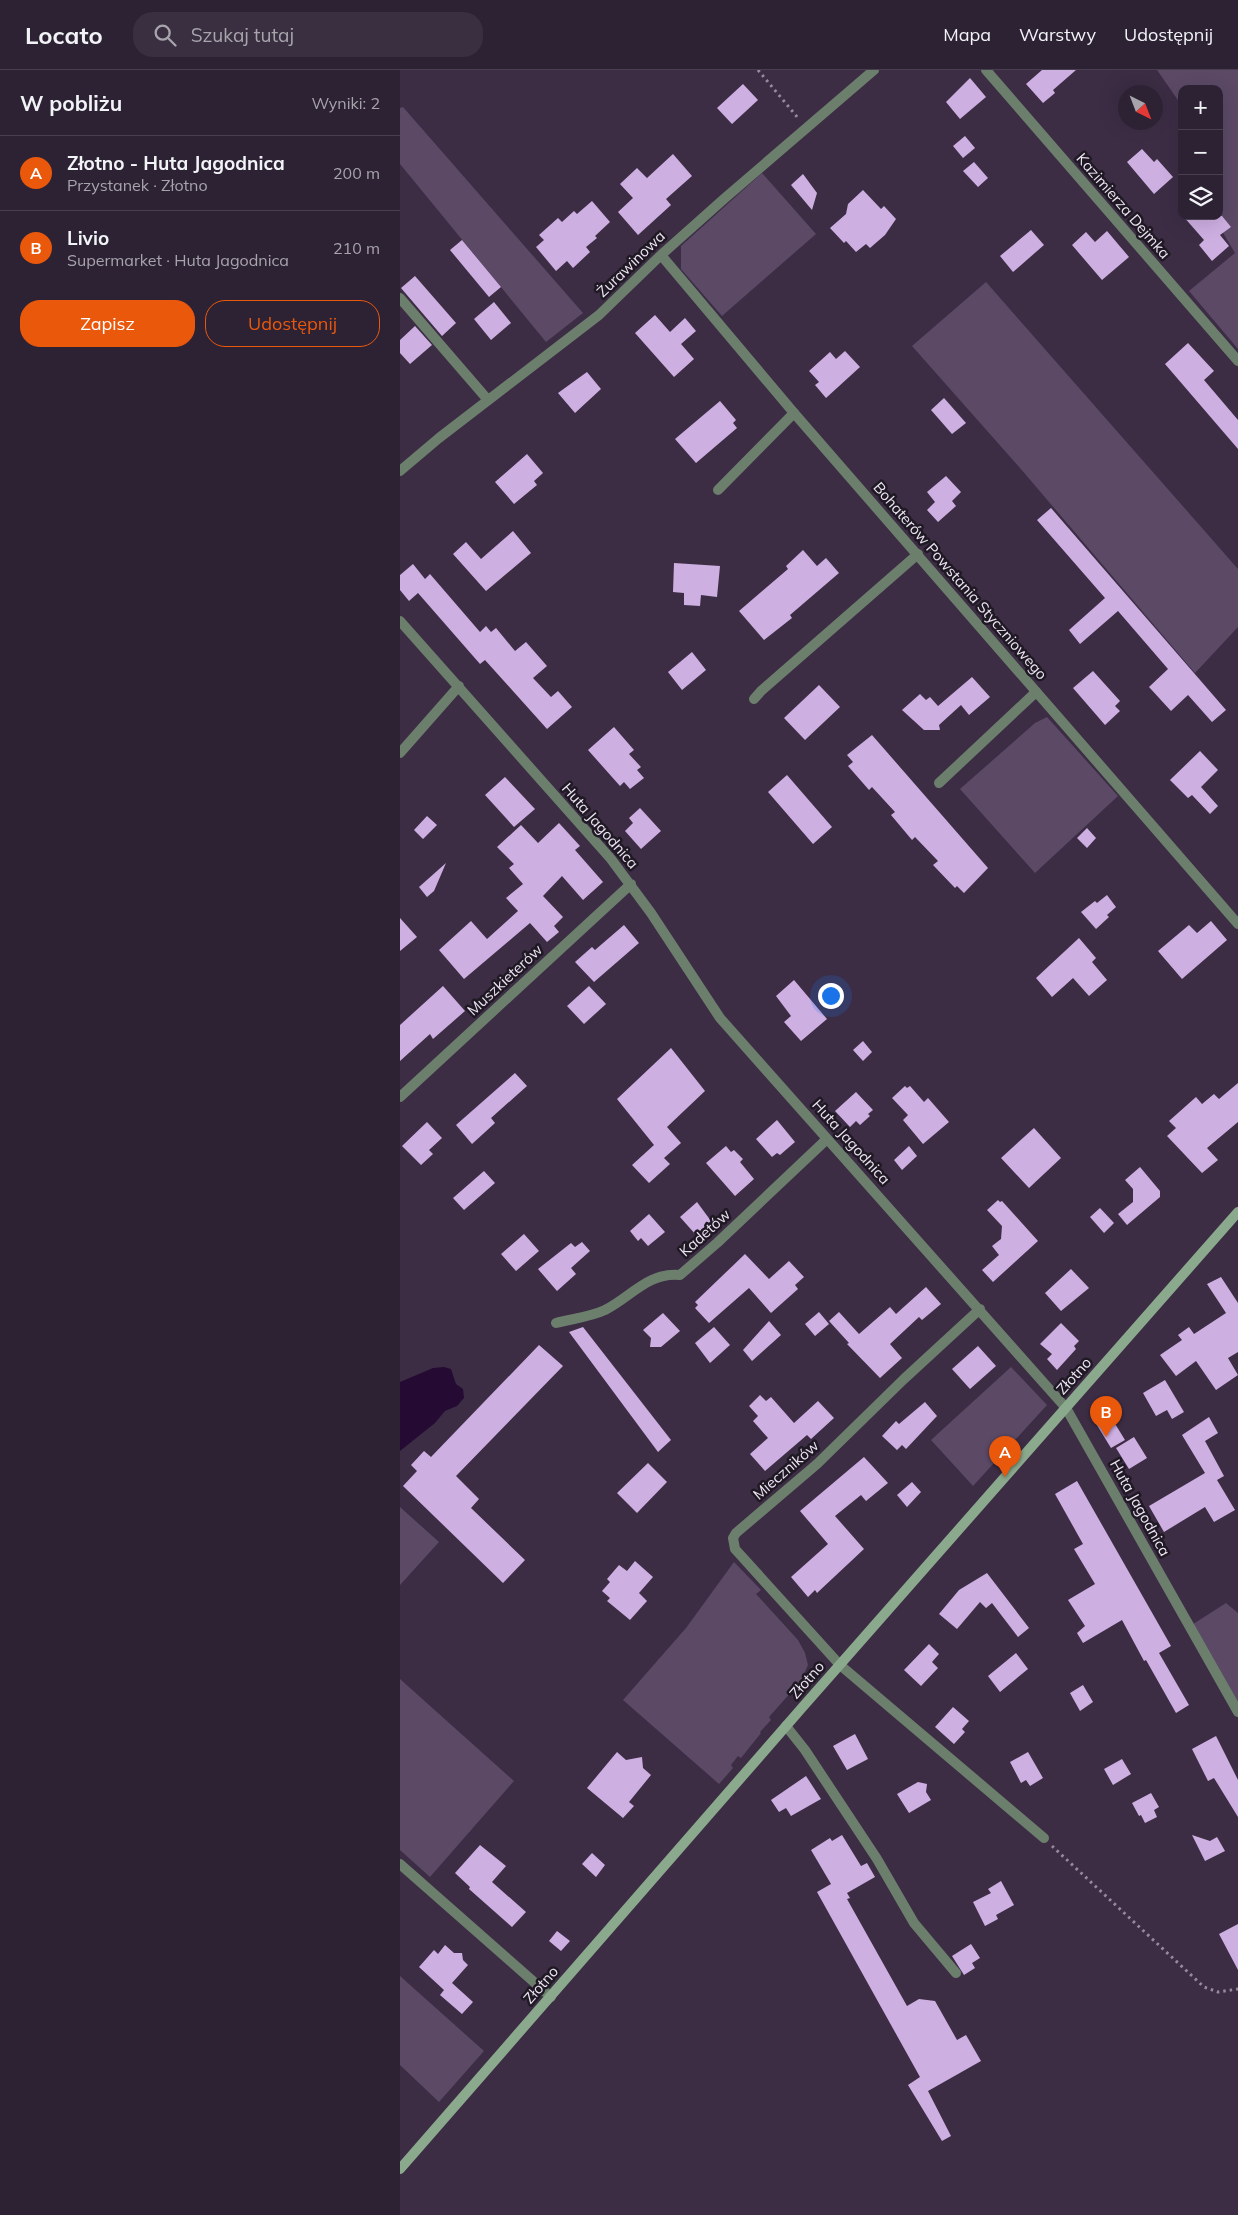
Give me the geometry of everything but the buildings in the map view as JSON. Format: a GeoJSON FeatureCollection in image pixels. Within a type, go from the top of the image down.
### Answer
{"type":"FeatureCollection","features":[{"type":"Feature","properties":{"kind":"street","name":"Żurawinowa"},"geometry":{"type":"LineString","coordinates":[[400,471],[439,438],[599,315],[661,256],[874,70]]}},
{"type":"Feature","properties":{"kind":"street","name":"Kazimierza Dejmka"},"geometry":{"type":"LineString","coordinates":[[986,70],[1238,361]]}},
{"type":"Feature","properties":{"kind":"street","name":"Bohaterów Powstania Styczniowego"},"geometry":{"type":"LineString","coordinates":[[661,256],[794,413],[1238,924]]}},
{"type":"Feature","properties":{"kind":"street"},"geometry":{"type":"LineString","coordinates":[[400,298],[488,400]]}},
{"type":"Feature","properties":{"kind":"street"},"geometry":{"type":"LineString","coordinates":[[718,490],[794,413]]}},
{"type":"Feature","properties":{"kind":"street"},"geometry":{"type":"LineString","coordinates":[[754,699],[761,690],[918,554]]}},
{"type":"Feature","properties":{"kind":"street","name":"Huta Jagodnica"},"geometry":{"type":"LineString","coordinates":[[400,620],[631,884],[720,1018],[1066,1408],[1238,1712]]}},
{"type":"Feature","properties":{"kind":"street"},"geometry":{"type":"LineString","coordinates":[[400,753],[459,686]]}},
{"type":"Feature","properties":{"kind":"street"},"geometry":{"type":"LineString","coordinates":[[938,783],[1036,692]]}},
{"type":"Feature","properties":{"kind":"street","name":"Muszkieterów"},"geometry":{"type":"LineString","coordinates":[[400,1097],[631,884]]}},
{"type":"Feature","properties":{"kind":"street","name":"Kadetów"},"geometry":{"type":"LineString","coordinates":[[556,1323],[604,1311],[651,1280],[666,1274],[680,1275],[717,1243],[827,1139]]}},
{"type":"Feature","properties":{"kind":"street","name":"Złotno"},"geometry":{"type":"LineString","coordinates":[[400,2169],[1238,1212]]}},
{"type":"Feature","properties":{"kind":"street","name":"Mieczników"},"geometry":{"type":"LineString","coordinates":[[840,1665],[735,1549],[733,1538],[736,1533],[830,1452],[904,1379],[980,1309]]}},
{"type":"Feature","properties":{"kind":"street"},"geometry":{"type":"LineString","coordinates":[[840,1665],[1044,1838]]}},
{"type":"Feature","properties":{"kind":"street"},"geometry":{"type":"LineString","coordinates":[[786,1726],[805,1750],[877,1859],[914,1923],[956,1973]]}},
{"type":"Feature","properties":{"kind":"street"},"geometry":{"type":"LineString","coordinates":[[400,1864],[551,1997]]}},
{"type":"Feature","properties":{"kind":"path"},"geometry":{"type":"LineString","coordinates":[[758,70],[806,128]]}},
{"type":"Feature","properties":{"kind":"path"},"geometry":{"type":"LineString","coordinates":[[1044,1838],[1204,1987],[1218,1992],[1238,1989]]}},
{"type":"Feature","properties":{"kind":"shaded area"},"geometry":{"type":"Polygon","coordinates":[[[1157,70],[1238,70],[1238,349],[1189,291],[1235,253],[1215,220],[1223,220],[1223,85],[1178,85],[1178,100],[1157,70]]]}},
{"type":"Feature","properties":{"kind":"shaded area"},"geometry":{"type":"Polygon","coordinates":[[[403,107],[583,313],[546,342],[400,164],[400,108],[403,107]]]}},
{"type":"Feature","properties":{"kind":"shaded area"},"geometry":{"type":"Polygon","coordinates":[[[762,173],[816,234],[722,316],[681,269],[681,246],[762,173]]]}},
{"type":"Feature","properties":{"kind":"shaded area"},"geometry":{"type":"Polygon","coordinates":[[[986,282],[1238,569],[1238,627],[1195,673],[1020,468],[912,346],[986,282]]]}},
{"type":"Feature","properties":{"kind":"shaded area"},"geometry":{"type":"Polygon","coordinates":[[[1047,717],[1118,796],[1035,873],[960,789],[1035,723],[1047,717]]]}},
{"type":"Feature","properties":{"kind":"shaded area"},"geometry":{"type":"Polygon","coordinates":[[[444,1367],[451,1369],[456,1384],[463,1389],[464,1398],[457,1406],[445,1411],[435,1423],[400,1451],[400,1382],[433,1368],[444,1367]]]}},
{"type":"Feature","properties":{"kind":"shaded area"},"geometry":{"type":"Polygon","coordinates":[[[1011,1367],[1047,1405],[973,1486],[931,1440],[1011,1367]]]}},
{"type":"Feature","properties":{"kind":"shaded area"},"geometry":{"type":"Polygon","coordinates":[[[400,1507],[439,1542],[400,1585],[400,1507]]]}},
{"type":"Feature","properties":{"kind":"shaded area"},"geometry":{"type":"Polygon","coordinates":[[[734,1562],[761,1590],[756,1594],[798,1640],[805,1653],[808,1665],[801,1681],[769,1717],[771,1720],[741,1758],[738,1756],[731,1765],[733,1768],[719,1784],[623,1700],[686,1628],[734,1562]]]}},
{"type":"Feature","properties":{"kind":"shaded area"},"geometry":{"type":"Polygon","coordinates":[[[1226,1603],[1238,1613],[1238,1712],[1190,1626],[1226,1603]]]}},
{"type":"Feature","properties":{"kind":"shaded area"},"geometry":{"type":"Polygon","coordinates":[[[400,1679],[514,1781],[430,1877],[400,1850],[400,1679]]]}},
{"type":"Feature","properties":{"kind":"shaded area"},"geometry":{"type":"Polygon","coordinates":[[[400,1976],[484,2051],[439,2102],[400,2065],[400,1976]]]}},
{"type":"Feature","properties":{"kind":"place","name":"Livio"},"geometry":{"type":"Point","coordinates":[1106,1437]}},
{"type":"Feature","properties":{"kind":"place","name":"Złotno - Huta Jagodnica"},"geometry":{"type":"Point","coordinates":[1005,1477]}}]}
